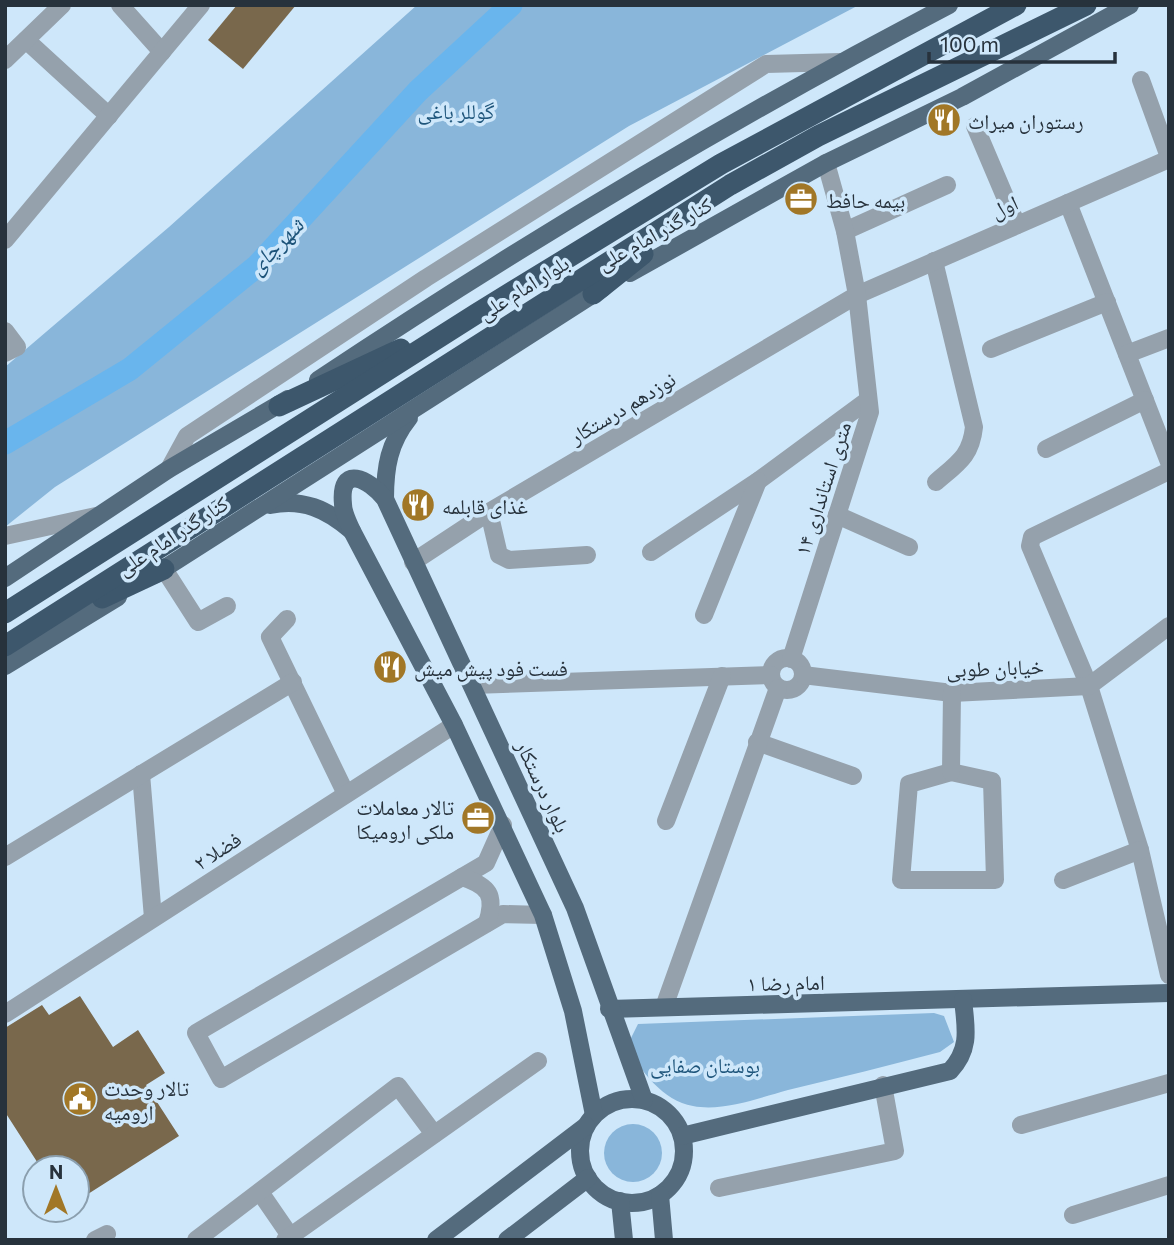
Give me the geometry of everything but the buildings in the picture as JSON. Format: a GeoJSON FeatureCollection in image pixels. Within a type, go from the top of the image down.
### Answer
{"type":"FeatureCollection","features":[{"type":"Feature","properties":{"kind":"highway","name":"بلوار امام علی"},"geometry":{"type":"LineString","coordinates":[[5,613],[476,314],[721,164],[1016,5]]}},
{"type":"Feature","properties":{"kind":"highway","name":"بلوار امام علی"},"geometry":{"type":"LineString","coordinates":[[5,646],[730,185],[818,136],[1086,5]]}},
{"type":"Feature","properties":{"kind":"highway"},"geometry":{"type":"LineString","coordinates":[[593,294],[730,185]]}},
{"type":"Feature","properties":{"kind":"highway"},"geometry":{"type":"LineString","coordinates":[[279,405],[476,314]]}},
{"type":"Feature","properties":{"kind":"highway"},"geometry":{"type":"LineString","coordinates":[[24,635],[164,569]]}},
{"type":"Feature","properties":{"kind":"main road"},"geometry":{"type":"LineString","coordinates":[[5,578],[169,469],[279,405],[451,292],[841,62],[949,5]]}},
{"type":"Feature","properties":{"kind":"main road","name":"کنار گذر امام علی"},"geometry":{"type":"LineString","coordinates":[[5,666],[164,569],[254,508],[416,410],[593,294],[826,163],[962,97],[1130,5]]}},
{"type":"Feature","properties":{"kind":"main road"},"geometry":{"type":"LineString","coordinates":[[385,499],[385,468],[396,435],[416,410]]}},
{"type":"Feature","properties":{"kind":"main road"},"geometry":{"type":"LineString","coordinates":[[385,499],[372,483],[359,477],[352,479],[345,487],[342,506],[352,531],[454,725],[543,915],[573,1011],[590,1121],[580,1152],[588,1178],[596,1189],[620,1202],[647,1201],[670,1186],[683,1163],[682,1136],[668,1113],[644,1100],[617,1101],[590,1121],[436,1240]]}},
{"type":"Feature","properties":{"kind":"main road","name":"بلوار درستکار"},"geometry":{"type":"LineString","coordinates":[[385,499],[575,908],[644,1100]]}},
{"type":"Feature","properties":{"kind":"main road"},"geometry":{"type":"LineString","coordinates":[[254,508],[290,500],[306,503],[335,516],[352,531]]}},
{"type":"Feature","properties":{"kind":"main road","name":"امام رضا ۱"},"geometry":{"type":"LineString","coordinates":[[610,1009],[1169,993]]}},
{"type":"Feature","properties":{"kind":"main road"},"geometry":{"type":"LineString","coordinates":[[682,1136],[883,1085],[950,1071],[961,1059],[967,1041],[963,1000]]}},
{"type":"Feature","properties":{"kind":"main road"},"geometry":{"type":"LineString","coordinates":[[507,1240],[588,1178]]}},
{"type":"Feature","properties":{"kind":"main road"},"geometry":{"type":"LineString","coordinates":[[660,1195],[664,1240]]}},
{"type":"Feature","properties":{"kind":"main road"},"geometry":{"type":"LineString","coordinates":[[620,1202],[624,1240]]}},
{"type":"Feature","properties":{"kind":"street"},"geometry":{"type":"LineString","coordinates":[[5,60],[62,5]]}},
{"type":"Feature","properties":{"kind":"street"},"geometry":{"type":"LineString","coordinates":[[120,5],[162,52]]}},
{"type":"Feature","properties":{"kind":"street"},"geometry":{"type":"LineString","coordinates":[[5,240],[201,5]]}},
{"type":"Feature","properties":{"kind":"street"},"geometry":{"type":"LineString","coordinates":[[26,40],[109,116]]}},
{"type":"Feature","properties":{"kind":"street"},"geometry":{"type":"LineString","coordinates":[[169,469],[187,436],[426,278],[766,64],[841,62]]}},
{"type":"Feature","properties":{"kind":"street"},"geometry":{"type":"LineString","coordinates":[[1141,80],[1169,158]]}},
{"type":"Feature","properties":{"kind":"street"},"geometry":{"type":"LineString","coordinates":[[975,126],[1017,225]]}},
{"type":"Feature","properties":{"kind":"street","name":"اول"},"geometry":{"type":"LineString","coordinates":[[857,295],[1169,158]]}},
{"type":"Feature","properties":{"kind":"street","name":"۱۴ متری استانداری"},"geometry":{"type":"LineString","coordinates":[[791,659],[869,423],[857,295],[845,231],[826,163]]}},
{"type":"Feature","properties":{"kind":"street"},"geometry":{"type":"LineString","coordinates":[[845,231],[947,185]]}},
{"type":"Feature","properties":{"kind":"street"},"geometry":{"type":"LineString","coordinates":[[1068,203],[1169,462]]}},
{"type":"Feature","properties":{"kind":"street"},"geometry":{"type":"LineString","coordinates":[[934,261],[974,427],[972,445],[964,457],[936,482]]}},
{"type":"Feature","properties":{"kind":"street","name":"نوزدهم درستکار"},"geometry":{"type":"LineString","coordinates":[[413,562],[489,512],[857,295]]}},
{"type":"Feature","properties":{"kind":"street"},"geometry":{"type":"LineString","coordinates":[[991,349],[1107,302]]}},
{"type":"Feature","properties":{"kind":"street"},"geometry":{"type":"LineString","coordinates":[[5,331],[11,350]]}},
{"type":"Feature","properties":{"kind":"street"},"geometry":{"type":"LineString","coordinates":[[1127,354],[1169,338]]}},
{"type":"Feature","properties":{"kind":"street"},"geometry":{"type":"LineString","coordinates":[[651,552],[758,481],[868,400]]}},
{"type":"Feature","properties":{"kind":"street"},"geometry":{"type":"LineString","coordinates":[[1046,449],[1145,400]]}},
{"type":"Feature","properties":{"kind":"street"},"geometry":{"type":"LineString","coordinates":[[1169,471],[1032,537],[1030,546],[1089,686],[1140,850],[1169,975]]}},
{"type":"Feature","properties":{"kind":"street"},"geometry":{"type":"LineString","coordinates":[[704,615],[758,481]]}},
{"type":"Feature","properties":{"kind":"street"},"geometry":{"type":"LineString","coordinates":[[489,512],[499,555],[509,560],[587,555]]}},
{"type":"Feature","properties":{"kind":"street"},"geometry":{"type":"LineString","coordinates":[[5,536],[103,515]]}},
{"type":"Feature","properties":{"kind":"street"},"geometry":{"type":"LineString","coordinates":[[837,515],[909,547]]}},
{"type":"Feature","properties":{"kind":"street"},"geometry":{"type":"LineString","coordinates":[[164,569],[198,622],[227,606]]}},
{"type":"Feature","properties":{"kind":"street"},"geometry":{"type":"LineString","coordinates":[[287,619],[270,637],[346,794]]}},
{"type":"Feature","properties":{"kind":"street"},"geometry":{"type":"LineString","coordinates":[[1089,686],[1169,626]]}},
{"type":"Feature","properties":{"kind":"street"},"geometry":{"type":"LineString","coordinates":[[472,685],[722,676],[774,681],[794,689],[803,675],[802,668],[791,659],[777,662],[774,681],[757,742],[664,1007]]}},
{"type":"Feature","properties":{"kind":"street","name":"خیابان طوبی"},"geometry":{"type":"LineString","coordinates":[[803,675],[952,693],[1089,686]]}},
{"type":"Feature","properties":{"kind":"street"},"geometry":{"type":"LineString","coordinates":[[666,821],[722,676]]}},
{"type":"Feature","properties":{"kind":"street"},"geometry":{"type":"LineString","coordinates":[[5,857],[293,682]]}},
{"type":"Feature","properties":{"kind":"street"},"geometry":{"type":"LineString","coordinates":[[951,772],[952,693]]}},
{"type":"Feature","properties":{"kind":"street","name":"فضلا ۲"},"geometry":{"type":"LineString","coordinates":[[5,1014],[454,725]]}},
{"type":"Feature","properties":{"kind":"street"},"geometry":{"type":"LineString","coordinates":[[757,742],[853,776]]}},
{"type":"Feature","properties":{"kind":"street"},"geometry":{"type":"LineString","coordinates":[[951,772],[992,780],[995,880],[901,880],[909,784],[951,772]]}},
{"type":"Feature","properties":{"kind":"street"},"geometry":{"type":"LineString","coordinates":[[141,774],[153,918]]}},
{"type":"Feature","properties":{"kind":"street"},"geometry":{"type":"LineString","coordinates":[[503,825],[486,863],[196,1033],[221,1079],[503,914],[543,915]]}},
{"type":"Feature","properties":{"kind":"street"},"geometry":{"type":"LineString","coordinates":[[1063,880],[1140,850]]}},
{"type":"Feature","properties":{"kind":"street"},"geometry":{"type":"LineString","coordinates":[[462,877],[480,883],[489,893],[492,907],[487,923]]}},
{"type":"Feature","properties":{"kind":"street"},"geometry":{"type":"LineString","coordinates":[[260,1192],[289,1238],[538,1061]]}},
{"type":"Feature","properties":{"kind":"street"},"geometry":{"type":"LineString","coordinates":[[1021,1125],[1169,1083]]}},
{"type":"Feature","properties":{"kind":"street"},"geometry":{"type":"LineString","coordinates":[[719,1188],[895,1151],[883,1085]]}},
{"type":"Feature","properties":{"kind":"street"},"geometry":{"type":"LineString","coordinates":[[195,1240],[398,1086],[434,1134]]}},
{"type":"Feature","properties":{"kind":"street"},"geometry":{"type":"LineString","coordinates":[[1073,1215],[1169,1185]]}},
{"type":"Feature","properties":{"kind":"green space","name":"گوللر باغی"},"geometry":{"type":"Polygon","coordinates":[[[417,5],[859,5],[629,126],[55,487],[5,527],[5,367],[169,227],[417,5]]]}},
{"type":"Feature","properties":{"kind":"green space","name":"بوستان صفایی"},"geometry":{"type":"Polygon","coordinates":[[[934,1013],[944,1016],[954,1042],[940,1052],[716,1107],[693,1106],[672,1098],[646,1074],[627,1046],[638,1024],[934,1013]]]}},
{"type":"Feature","properties":{"kind":"green space"},"geometry":{"type":"Polygon","coordinates":[[[633,1124],[644,1126],[657,1137],[662,1153],[660,1164],[649,1177],[633,1182],[622,1180],[609,1169],[604,1153],[606,1142],[617,1129],[633,1124]]]}},
{"type":"Feature","properties":{"kind":"waterway","name":"شهرچای"},"geometry":{"type":"LineString","coordinates":[[5,443],[130,369],[257,266],[418,91],[511,5]]}},
{"type":"Feature","properties":{"kind":"place","name":"رستوران میراث"},"geometry":{"type":"Point","coordinates":[944,120]}},
{"type":"Feature","properties":{"kind":"place","name":"بیمه حافط"},"geometry":{"type":"Point","coordinates":[801,199]}},
{"type":"Feature","properties":{"kind":"place","name":"غذای قابلمه"},"geometry":{"type":"Point","coordinates":[418,505]}},
{"type":"Feature","properties":{"kind":"place","name":"فست فود پیش میش"},"geometry":{"type":"Point","coordinates":[390,667]}},
{"type":"Feature","properties":{"kind":"place","name":"تالار معاملات ملکی ارومیکا"},"geometry":{"type":"Point","coordinates":[478,818]}},
{"type":"Feature","properties":{"kind":"place","name":"تالار وحدت ارومیه"},"geometry":{"type":"Point","coordinates":[80,1099]}}]}
